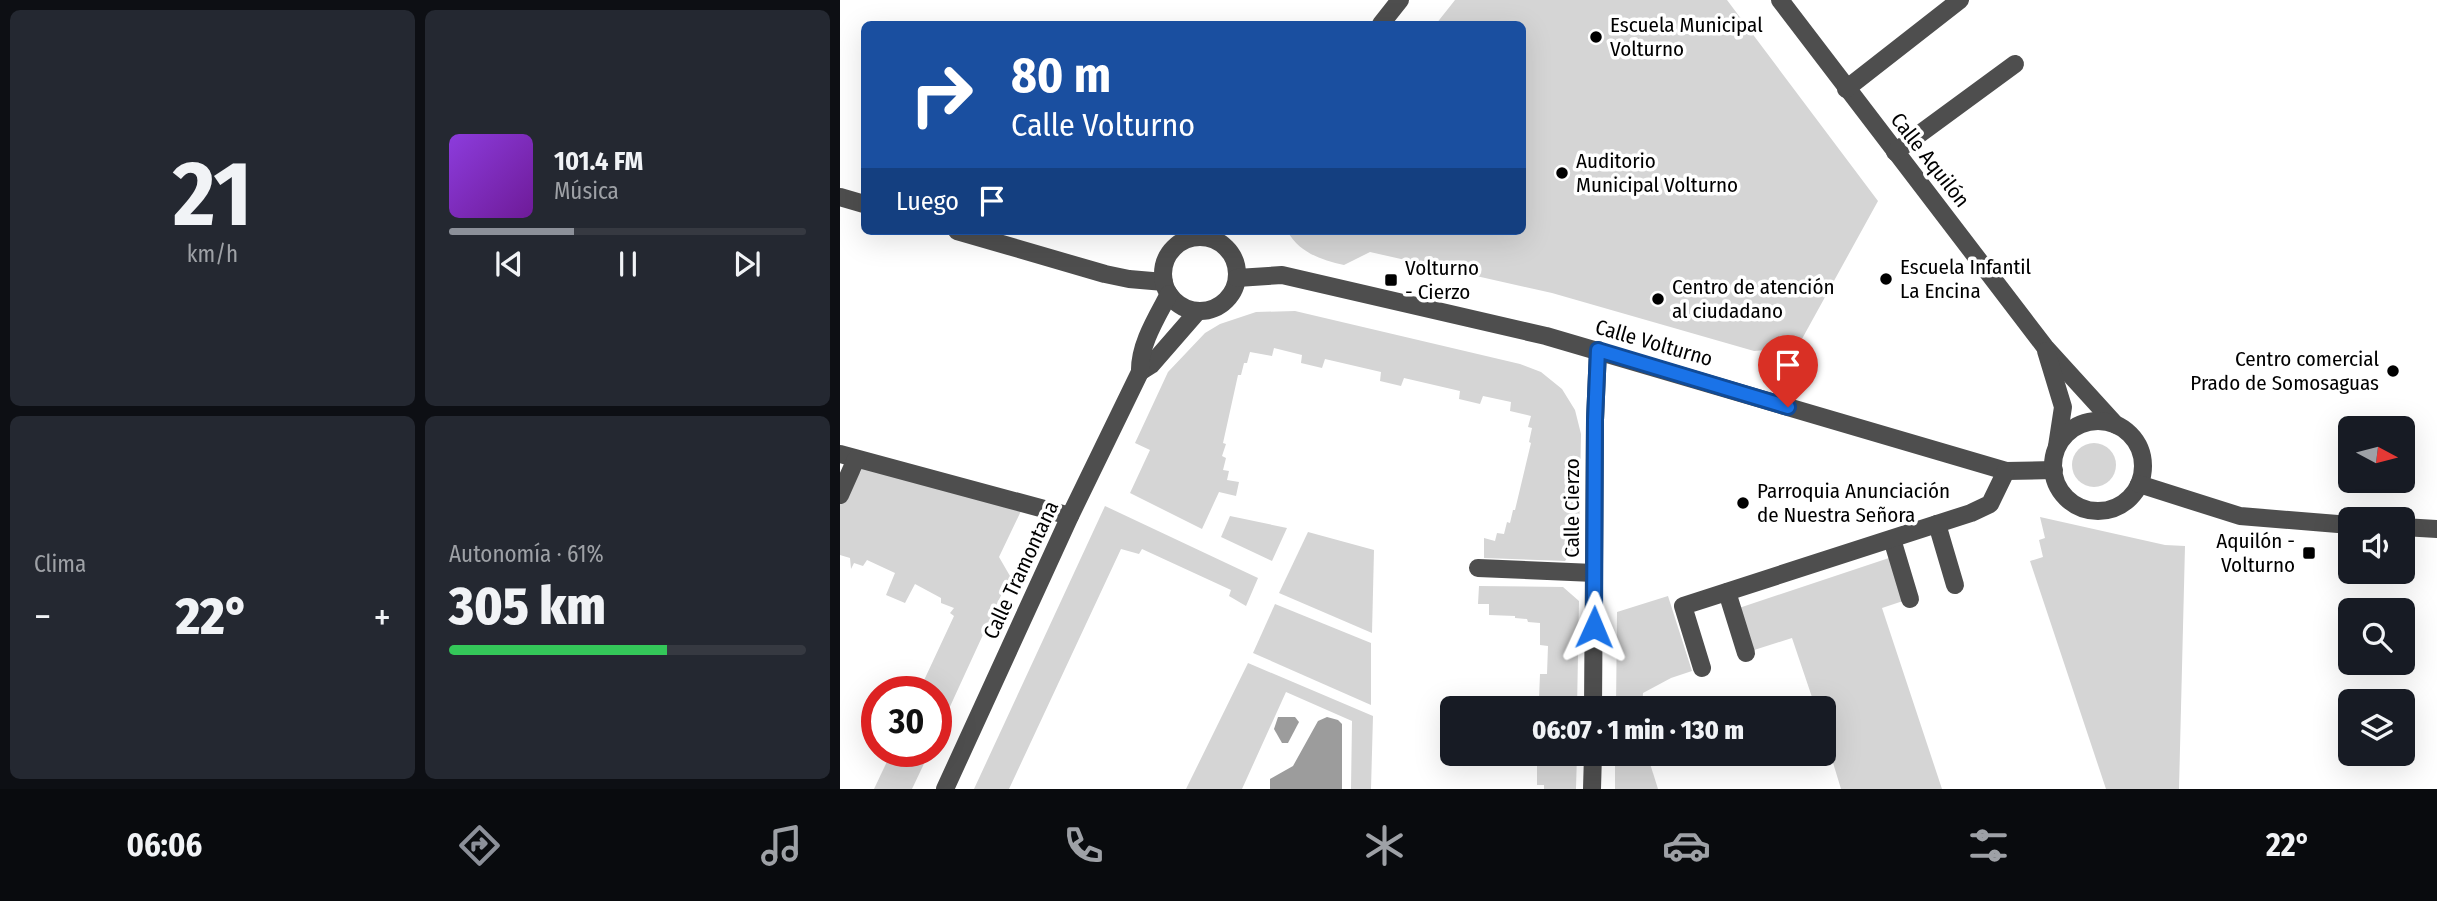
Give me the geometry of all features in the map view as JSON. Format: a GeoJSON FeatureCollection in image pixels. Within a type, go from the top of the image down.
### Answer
{"type":"FeatureCollection","features":[{"type":"Feature","properties":{"kind":"street"},"geometry":{"type":"LineString","coordinates":[[1383,21],[1400,0]]}},
{"type":"Feature","properties":{"kind":"street","name":"Calle Aquilón"},"geometry":{"type":"LineString","coordinates":[[1780,0],[2045,347],[2116,425]]}},
{"type":"Feature","properties":{"kind":"street"},"geometry":{"type":"LineString","coordinates":[[1846,89],[1960,0]]}},
{"type":"Feature","properties":{"kind":"street"},"geometry":{"type":"LineString","coordinates":[[1895,152],[2015,64]]}},
{"type":"Feature","properties":{"kind":"street"},"geometry":{"type":"LineString","coordinates":[[840,197],[861,203]]}},
{"type":"Feature","properties":{"kind":"street"},"geometry":{"type":"LineString","coordinates":[[971,235],[1105,274],[1167,288]]}},
{"type":"Feature","properties":{"kind":"street"},"geometry":{"type":"LineString","coordinates":[[1191,238],[1227,238],[1236,265],[1234,290],[1227,300],[1217,307],[1198,311],[1180,307],[1167,288],[1163,271],[1172,250],[1191,238]]}},
{"type":"Feature","properties":{"kind":"street","name":"Calle Volturno"},"geometry":{"type":"LineString","coordinates":[[1237,278],[1282,275],[1598,350],[2006,471],[2054,470]]}},
{"type":"Feature","properties":{"kind":"street","name":"Calle Tramontana"},"geometry":{"type":"LineString","coordinates":[[945,789],[1070,516],[1140,372],[1146,341],[1167,288]]}},
{"type":"Feature","properties":{"kind":"street","name":"Calle Tramontana"},"geometry":{"type":"LineString","coordinates":[[1140,372],[1151,365],[1198,311]]}},
{"type":"Feature","properties":{"kind":"street","name":"Calle Aquilón"},"geometry":{"type":"LineString","coordinates":[[2045,347],[2063,407],[2056,450]]}},
{"type":"Feature","properties":{"kind":"street","name":"Calle Cierzo"},"geometry":{"type":"LineString","coordinates":[[1593,696],[1598,350]]}},
{"type":"Feature","properties":{"kind":"street"},"geometry":{"type":"LineString","coordinates":[[2102,421],[2116,425],[2128,432],[2137,443],[2142,456],[2143,471],[2139,484],[2131,497],[2119,506],[2106,510],[2091,510],[2077,505],[2065,496],[2057,484],[2054,470],[2056,450],[2069,433],[2088,422],[2102,421]]}},
{"type":"Feature","properties":{"kind":"street"},"geometry":{"type":"LineString","coordinates":[[840,495],[848,456],[1070,516]]}},
{"type":"Feature","properties":{"kind":"street"},"geometry":{"type":"LineString","coordinates":[[1702,668],[1683,606],[1971,513],[1990,504],[2006,471]]}},
{"type":"Feature","properties":{"kind":"street"},"geometry":{"type":"LineString","coordinates":[[2139,484],[2240,516],[2338,524]]}},
{"type":"Feature","properties":{"kind":"street"},"geometry":{"type":"LineString","coordinates":[[1937,524],[1955,585]]}},
{"type":"Feature","properties":{"kind":"street"},"geometry":{"type":"LineString","coordinates":[[2415,528],[2437,529]]}},
{"type":"Feature","properties":{"kind":"street"},"geometry":{"type":"LineString","coordinates":[[1892,539],[1910,599]]}},
{"type":"Feature","properties":{"kind":"street"},"geometry":{"type":"LineString","coordinates":[[1478,568],[1594,573]]}},
{"type":"Feature","properties":{"kind":"street"},"geometry":{"type":"LineString","coordinates":[[1727,592],[1746,653]]}},
{"type":"Feature","properties":{"kind":"street"},"geometry":{"type":"LineString","coordinates":[[1592,789],[1593,766]]}},
{"type":"Feature","properties":{"kind":"shaded area"},"geometry":{"type":"Polygon","coordinates":[[[1455,0],[1727,0],[1878,201],[1792,357],[1780,349],[1754,351],[1552,293],[1370,252],[1344,265],[1319,258],[1298,245],[1290,235],[1526,235],[1526,21],[1438,21],[1455,0]]]}},
{"type":"Feature","properties":{"kind":"shaded area"},"geometry":{"type":"Polygon","coordinates":[[[1295,311],[1520,364],[1541,372],[1562,389],[1575,410],[1581,434],[1579,542],[1565,561],[1484,558],[1484,538],[1495,541],[1497,533],[1504,534],[1507,522],[1510,523],[1515,510],[1531,443],[1532,428],[1528,427],[1531,416],[1510,411],[1511,402],[1483,396],[1480,404],[1459,399],[1460,391],[1404,378],[1401,386],[1380,381],[1381,372],[1325,359],[1322,368],[1301,363],[1302,355],[1274,348],[1272,356],[1250,352],[1241,375],[1238,375],[1222,456],[1226,458],[1223,470],[1229,471],[1227,480],[1239,482],[1236,496],[1219,492],[1202,529],[1130,493],[1150,450],[1135,443],[1168,372],[1205,333],[1220,324],[1256,312],[1295,311]]]}},
{"type":"Feature","properties":{"kind":"shaded area"},"geometry":{"type":"Polygon","coordinates":[[[2094,443],[2103,444],[2110,449],[2115,456],[2115,474],[2110,481],[2103,486],[2094,487],[2085,486],[2078,481],[2073,474],[2072,465],[2073,456],[2078,449],[2085,444],[2094,443]]]}},
{"type":"Feature","properties":{"kind":"shaded area"},"geometry":{"type":"Polygon","coordinates":[[[864,461],[1021,511],[999,557],[1010,576],[952,702],[952,676],[926,676],[954,616],[950,613],[954,608],[941,603],[941,598],[915,584],[905,603],[886,595],[895,573],[867,560],[863,566],[854,563],[851,569],[850,558],[840,555],[840,495],[851,470],[860,473],[864,461]]]}},
{"type":"Feature","properties":{"kind":"shaded area"},"geometry":{"type":"Polygon","coordinates":[[[1105,506],[1258,578],[1246,606],[1229,596],[1231,590],[1142,549],[1139,554],[1121,549],[1009,789],[974,789],[1105,506]]]}},
{"type":"Feature","properties":{"kind":"shaded area"},"geometry":{"type":"Polygon","coordinates":[[[1230,516],[1287,528],[1272,561],[1221,537],[1230,516]]]}},
{"type":"Feature","properties":{"kind":"shaded area"},"geometry":{"type":"Polygon","coordinates":[[[2040,517],[2165,545],[2185,546],[2179,789],[2106,789],[2030,561],[2043,557],[2039,540],[2045,538],[2040,517]]]}},
{"type":"Feature","properties":{"kind":"shaded area"},"geometry":{"type":"Polygon","coordinates":[[[1308,532],[1374,550],[1372,633],[1279,593],[1308,532]]]}},
{"type":"Feature","properties":{"kind":"shaded area"},"geometry":{"type":"Polygon","coordinates":[[[1889,558],[1903,601],[1882,608],[1942,789],[1841,789],[1834,766],[1836,696],[1812,696],[1792,638],[1751,651],[1739,608],[1889,558]]]}},
{"type":"Feature","properties":{"kind":"shaded area"},"geometry":{"type":"Polygon","coordinates":[[[1479,586],[1563,587],[1579,601],[1577,696],[1539,696],[1540,674],[1547,674],[1548,646],[1540,645],[1540,623],[1528,622],[1527,619],[1515,616],[1489,615],[1489,604],[1478,604],[1479,586]]]}},
{"type":"Feature","properties":{"kind":"shaded area"},"geometry":{"type":"Polygon","coordinates":[[[1668,596],[1692,671],[1671,678],[1643,693],[1643,696],[1616,696],[1617,612],[1668,596]]]}},
{"type":"Feature","properties":{"kind":"shaded area"},"geometry":{"type":"Polygon","coordinates":[[[1275,604],[1371,643],[1371,705],[1253,653],[1275,604]]]}},
{"type":"Feature","properties":{"kind":"shaded area"},"geometry":{"type":"Polygon","coordinates":[[[1248,663],[1373,716],[1371,789],[1351,789],[1352,721],[1286,692],[1242,789],[1186,789],[1248,663]]]}},
{"type":"Feature","properties":{"kind":"shaded area"},"geometry":{"type":"Polygon","coordinates":[[[1278,717],[1295,717],[1299,722],[1288,743],[1282,743],[1274,729],[1278,717]]]}},
{"type":"Feature","properties":{"kind":"shaded area"},"geometry":{"type":"Polygon","coordinates":[[[1327,717],[1342,724],[1342,789],[1270,789],[1270,779],[1293,766],[1318,721],[1327,717]]]}},
{"type":"Feature","properties":{"kind":"shaded area"},"geometry":{"type":"Polygon","coordinates":[[[1537,766],[1577,766],[1576,789],[1544,789],[1544,785],[1537,785],[1537,766]]]}},
{"type":"Feature","properties":{"kind":"shaded area"},"geometry":{"type":"Polygon","coordinates":[[[1615,766],[1651,766],[1658,789],[1615,789],[1615,766]]]}},
{"type":"Feature","properties":{"kind":"shaded area"},"geometry":{"type":"Polygon","coordinates":[[[884,767],[922,767],[912,789],[874,789],[884,767]]]}},
{"type":"Feature","properties":{"kind":"place","name":"Escuela Municipal Volturno"},"geometry":{"type":"Point","coordinates":[1596,37]}},
{"type":"Feature","properties":{"kind":"place","name":"Auditorio Municipal Volturno"},"geometry":{"type":"Point","coordinates":[1562,173]}},
{"type":"Feature","properties":{"kind":"place","name":"Escuela Infantil La Encina"},"geometry":{"type":"Point","coordinates":[1886,279]}},
{"type":"Feature","properties":{"kind":"place","name":"Volturno - Cierzo"},"geometry":{"type":"Point","coordinates":[1391,280]}},
{"type":"Feature","properties":{"kind":"place","name":"Centro de atención al ciudadano"},"geometry":{"type":"Point","coordinates":[1658,299]}},
{"type":"Feature","properties":{"kind":"place","name":"Centro comercial Prado de Somosaguas"},"geometry":{"type":"Point","coordinates":[2393,371]}},
{"type":"Feature","properties":{"kind":"place","name":"Parroquia Anunciación de Nuestra Señora"},"geometry":{"type":"Point","coordinates":[1743,503]}},
{"type":"Feature","properties":{"kind":"place","name":"Aquilón - Volturno"},"geometry":{"type":"Point","coordinates":[2309,553]}},
{"type":"Feature","properties":{"kind":"route"},"geometry":{"type":"LineString","coordinates":[[1594,627],[1598,350],[1788,407]]}}]}
